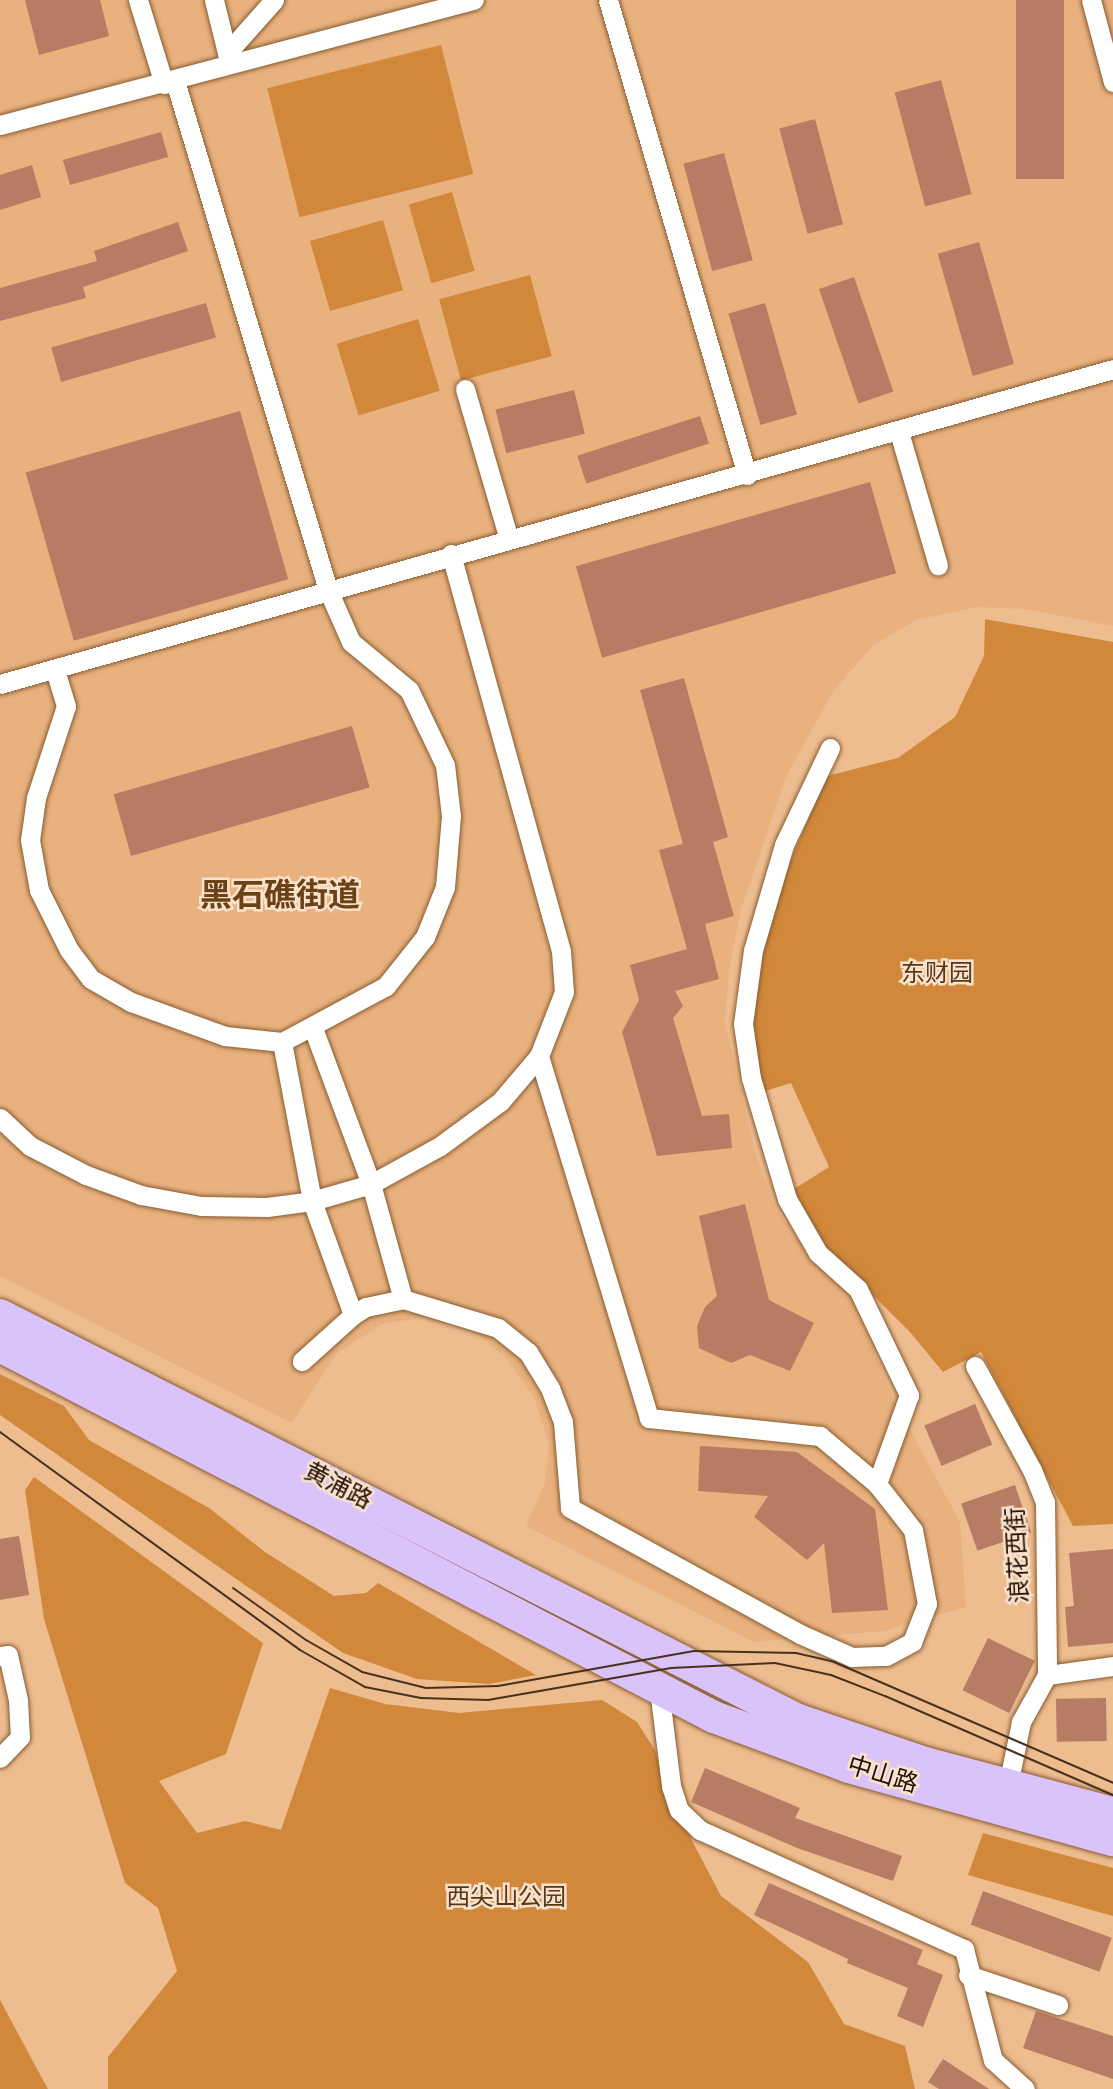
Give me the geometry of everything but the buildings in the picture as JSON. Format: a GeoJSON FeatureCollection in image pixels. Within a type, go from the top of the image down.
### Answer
{"type":"FeatureCollection","features":[{"type":"Feature","properties":{"kind":"highway","name":"黄浦路"},"geometry":{"type":"LineString","coordinates":[[0,1315],[673,1660]]}},
{"type":"Feature","properties":{"kind":"highway","name":"黄浦路"},"geometry":{"type":"LineString","coordinates":[[0,1346],[659,1689]]}},
{"type":"Feature","properties":{"kind":"highway","name":"中山路"},"geometry":{"type":"LineString","coordinates":[[673,1660],[810,1725],[1008,1785],[1113,1813]]}},
{"type":"Feature","properties":{"kind":"highway","name":"中山路"},"geometry":{"type":"LineString","coordinates":[[659,1689],[715,1717],[849,1767],[1113,1840]]}},
{"type":"Feature","properties":{"kind":"street"},"geometry":{"type":"LineString","coordinates":[[55,670],[66,706],[36,798],[30,840],[39,890],[69,950],[91,979],[131,1002],[225,1035],[282,1042],[313,1028],[386,986],[425,937],[445,887],[451,816],[444,765],[409,690],[351,642],[328,590],[169,83],[138,0]]}},
{"type":"Feature","properties":{"kind":"street"},"geometry":{"type":"LineString","coordinates":[[214,0],[229,59]]}},
{"type":"Feature","properties":{"kind":"street"},"geometry":{"type":"LineString","coordinates":[[229,59],[274,0]]}},
{"type":"Feature","properties":{"kind":"street"},"geometry":{"type":"LineString","coordinates":[[0,125],[169,83],[229,59],[474,0]]}},
{"type":"Feature","properties":{"kind":"street"},"geometry":{"type":"LineString","coordinates":[[608,0],[747,475]]}},
{"type":"Feature","properties":{"kind":"street"},"geometry":{"type":"LineString","coordinates":[[1091,0],[1113,82]]}},
{"type":"Feature","properties":{"kind":"street"},"geometry":{"type":"LineString","coordinates":[[0,684],[451,555],[899,432],[1113,369]]}},
{"type":"Feature","properties":{"kind":"street"},"geometry":{"type":"LineString","coordinates":[[465,389],[509,539]]}},
{"type":"Feature","properties":{"kind":"street"},"geometry":{"type":"LineString","coordinates":[[899,432],[938,565]]}},
{"type":"Feature","properties":{"kind":"street"},"geometry":{"type":"LineString","coordinates":[[0,1118],[30,1146],[86,1175],[141,1195],[201,1206],[267,1207],[312,1201],[370,1184],[440,1146],[500,1102],[539,1056],[564,992],[561,951],[451,555]]}},
{"type":"Feature","properties":{"kind":"street"},"geometry":{"type":"LineString","coordinates":[[830,748],[784,845],[752,950],[743,1024],[751,1077],[787,1199],[818,1253],[858,1289],[909,1395],[877,1484]]}},
{"type":"Feature","properties":{"kind":"street"},"geometry":{"type":"LineString","coordinates":[[313,1028],[370,1184],[403,1299]]}},
{"type":"Feature","properties":{"kind":"street"},"geometry":{"type":"LineString","coordinates":[[282,1042],[312,1201],[353,1315]]}},
{"type":"Feature","properties":{"kind":"street"},"geometry":{"type":"LineString","coordinates":[[302,1361],[353,1315],[366,1307],[403,1299],[498,1328],[528,1352],[550,1388],[563,1422],[570,1508],[800,1634],[852,1657],[886,1656],[912,1642],[927,1604],[913,1530],[877,1484],[820,1436],[649,1418],[539,1056]]}},
{"type":"Feature","properties":{"kind":"street","name":"浪花西街"},"geometry":{"type":"LineString","coordinates":[[975,1366],[1032,1470],[1045,1502],[1046,1675]]}},
{"type":"Feature","properties":{"kind":"street"},"geometry":{"type":"LineString","coordinates":[[0,1656],[8,1655],[18,1700],[20,1737],[0,1758]]}},
{"type":"Feature","properties":{"kind":"street"},"geometry":{"type":"LineString","coordinates":[[1008,1785],[1021,1722],[1046,1675],[1113,1666]]}},
{"type":"Feature","properties":{"kind":"street"},"geometry":{"type":"LineString","coordinates":[[659,1689],[671,1786],[679,1810],[700,1830],[964,1949],[968,1975],[993,2060],[1025,2089]]}},
{"type":"Feature","properties":{"kind":"street"},"geometry":{"type":"LineString","coordinates":[[968,1975],[1058,2005]]}},
{"type":"Feature","properties":{"kind":"shaded area"},"geometry":{"type":"Polygon","coordinates":[[[0,0],[1113,0],[1113,626],[1026,609],[977,607],[916,620],[873,645],[832,693],[786,777],[741,909],[729,970],[725,1022],[755,1152],[775,1208],[813,1260],[847,1284],[894,1401],[960,1522],[966,1607],[884,1631],[754,1642],[526,1526],[545,1483],[549,1444],[534,1397],[505,1357],[475,1332],[426,1317],[382,1324],[336,1354],[292,1423],[0,1276],[0,0]]]}},
{"type":"Feature","properties":{"kind":"green space"},"geometry":{"type":"Polygon","coordinates":[[[441,45],[473,174],[299,217],[267,88],[441,45]]]}},
{"type":"Feature","properties":{"kind":"green space"},"geometry":{"type":"Polygon","coordinates":[[[452,192],[475,271],[431,283],[409,204],[452,192]]]}},
{"type":"Feature","properties":{"kind":"green space"},"geometry":{"type":"Polygon","coordinates":[[[383,220],[403,290],[330,311],[310,241],[383,220]]]}},
{"type":"Feature","properties":{"kind":"green space"},"geometry":{"type":"Polygon","coordinates":[[[530,275],[552,356],[461,380],[439,299],[530,275]]]}},
{"type":"Feature","properties":{"kind":"green space"},"geometry":{"type":"Polygon","coordinates":[[[418,319],[440,391],[359,416],[337,344],[418,319]]]}},
{"type":"Feature","properties":{"kind":"green space","name":"东财园"},"geometry":{"type":"Polygon","coordinates":[[[985,619],[1113,642],[1113,1524],[1073,1526],[981,1352],[943,1372],[910,1332],[822,1244],[794,1189],[829,1167],[791,1083],[759,1093],[752,1045],[754,988],[777,892],[827,776],[898,758],[955,717],[984,656],[985,619]]]}},
{"type":"Feature","properties":{"kind":"green space"},"geometry":{"type":"Polygon","coordinates":[[[0,1374],[64,1406],[89,1440],[209,1508],[265,1552],[334,1596],[366,1593],[378,1583],[536,1675],[489,1684],[417,1679],[343,1653],[0,1415],[0,1374]]]}},
{"type":"Feature","properties":{"kind":"green space","name":"西尖山公园"},"geometry":{"type":"Polygon","coordinates":[[[34,1477],[263,1643],[226,1754],[159,1781],[197,1833],[245,1821],[281,1830],[330,1688],[385,1704],[459,1713],[602,1700],[637,1722],[655,1750],[666,1791],[721,1896],[808,1962],[844,2024],[905,2046],[915,2089],[108,2089],[108,2057],[177,1971],[158,1908],[125,1883],[44,1619],[25,1490],[34,1477]]]}},
{"type":"Feature","properties":{"kind":"green space"},"geometry":{"type":"Polygon","coordinates":[[[983,1833],[1113,1868],[1113,1916],[968,1875],[983,1833]]]}},
{"type":"Feature","properties":{"kind":"green space"},"geometry":{"type":"Polygon","coordinates":[[[0,2000],[43,2080],[48,2089],[0,2089],[0,2000]]]}},
{"type":"Feature","properties":{"kind":"tram line"},"geometry":{"type":"LineString","coordinates":[[0,1432],[300,1650],[365,1687],[421,1698],[488,1700],[671,1668],[775,1663],[831,1675],[885,1696],[1113,1795]]}},
{"type":"Feature","properties":{"kind":"tram line"},"geometry":{"type":"LineString","coordinates":[[233,1588],[306,1640],[362,1672],[426,1688],[498,1686],[694,1651],[796,1653],[834,1662],[1113,1783]]}},
{"type":"Feature","properties":{"kind":"district","name":"黑石礁街道"},"geometry":{"type":"Point","coordinates":[280,898]}}]}
